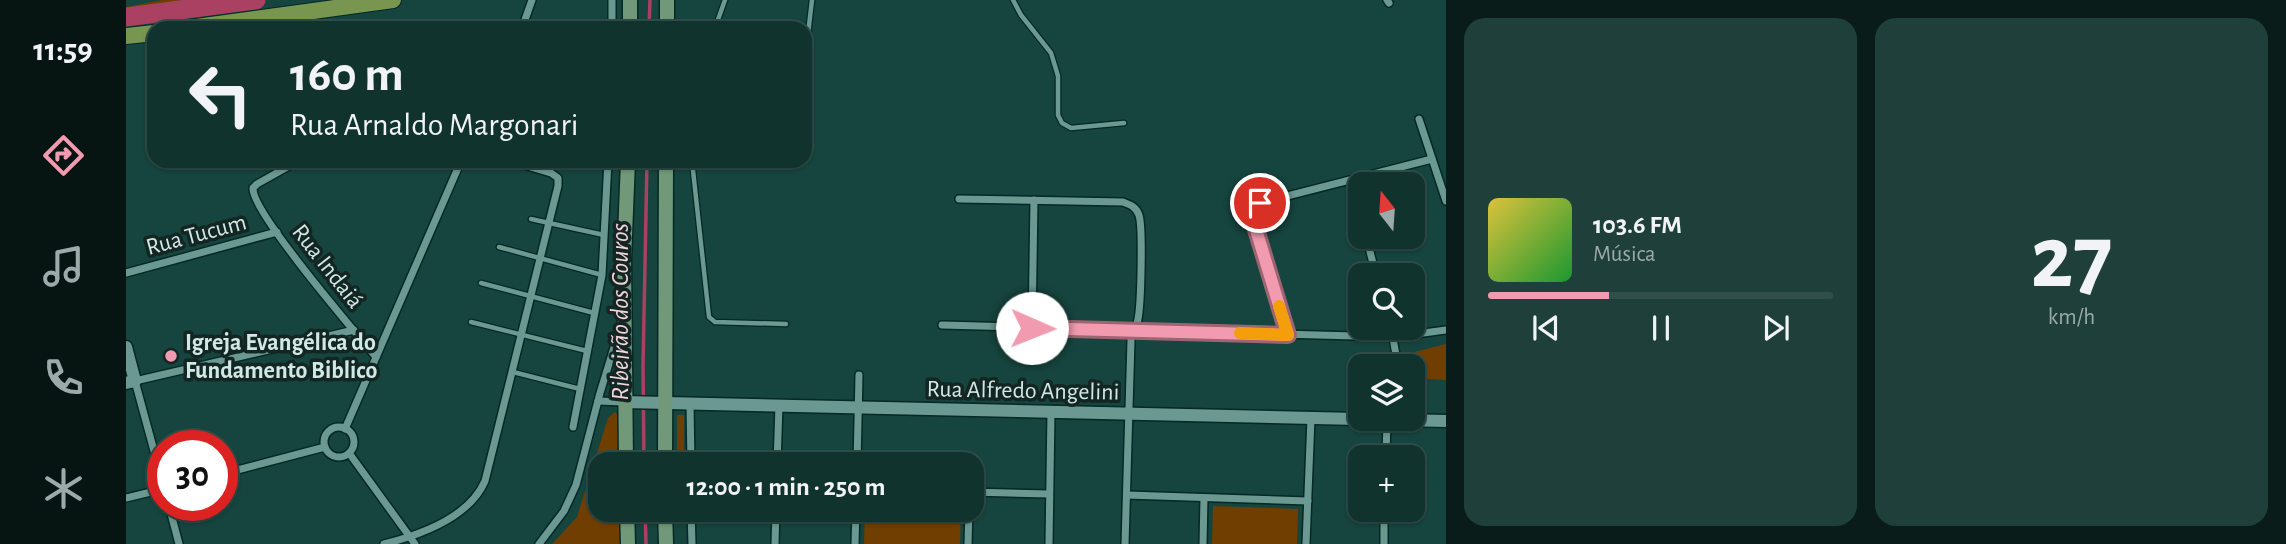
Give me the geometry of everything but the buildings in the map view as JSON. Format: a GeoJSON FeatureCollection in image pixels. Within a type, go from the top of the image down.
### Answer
{"type":"FeatureCollection","features":[{"type":"Feature","properties":{"kind":"highway"},"geometry":{"type":"LineString","coordinates":[[240,21],[393,0]]}},
{"type":"Feature","properties":{"kind":"highway"},"geometry":{"type":"LineString","coordinates":[[126,36],[147,34]]}},
{"type":"Feature","properties":{"kind":"main road"},"geometry":{"type":"LineString","coordinates":[[629,21],[630,0]]}},
{"type":"Feature","properties":{"kind":"main road"},"geometry":{"type":"LineString","coordinates":[[667,0],[667,21]]}},
{"type":"Feature","properties":{"kind":"main road"},"geometry":{"type":"LineString","coordinates":[[626,452],[628,402],[623,320],[628,168]]}},
{"type":"Feature","properties":{"kind":"main road"},"geometry":{"type":"LineString","coordinates":[[664,452],[659,403],[666,168]]}},
{"type":"Feature","properties":{"kind":"main road"},"geometry":{"type":"LineString","coordinates":[[627,522],[628,544]]}},
{"type":"Feature","properties":{"kind":"main road"},"geometry":{"type":"LineString","coordinates":[[665,522],[666,544]]}},
{"type":"Feature","properties":{"kind":"street"},"geometry":{"type":"LineString","coordinates":[[524,21],[532,0]]}},
{"type":"Feature","properties":{"kind":"street"},"geometry":{"type":"LineString","coordinates":[[611,21],[612,0]]}},
{"type":"Feature","properties":{"kind":"street"},"geometry":{"type":"LineString","coordinates":[[1419,118],[1446,201]]}},
{"type":"Feature","properties":{"kind":"street"},"geometry":{"type":"LineString","coordinates":[[1381,172],[1432,159]]}},
{"type":"Feature","properties":{"kind":"street","name":"Rua Indaiá"},"geometry":{"type":"LineString","coordinates":[[286,168],[257,184],[253,188],[254,197],[277,233],[376,357]]}},
{"type":"Feature","properties":{"kind":"street"},"geometry":{"type":"LineString","coordinates":[[345,429],[458,168]]}},
{"type":"Feature","properties":{"kind":"street"},"geometry":{"type":"LineString","coordinates":[[384,544],[413,540],[447,520],[481,491],[558,186],[558,178],[537,168]]}},
{"type":"Feature","properties":{"kind":"street"},"geometry":{"type":"LineString","coordinates":[[573,427],[602,275],[608,168]]}},
{"type":"Feature","properties":{"kind":"street"},"geometry":{"type":"LineString","coordinates":[[1288,335],[1254,223],[1255,208],[1268,201],[1348,181]]}},
{"type":"Feature","properties":{"kind":"street"},"geometry":{"type":"LineString","coordinates":[[959,199],[1123,202],[1134,206],[1139,214],[1138,318],[1131,340],[1125,544]]}},
{"type":"Feature","properties":{"kind":"street"},"geometry":{"type":"LineString","coordinates":[[1032,328],[1034,200]]}},
{"type":"Feature","properties":{"kind":"street","name":"Rua Tucum"},"geometry":{"type":"LineString","coordinates":[[126,273],[277,233]]}},
{"type":"Feature","properties":{"kind":"street"},"geometry":{"type":"LineString","coordinates":[[539,544],[564,511],[576,485],[623,320]]}},
{"type":"Feature","properties":{"kind":"street"},"geometry":{"type":"LineString","coordinates":[[942,325],[1348,336]]}},
{"type":"Feature","properties":{"kind":"street"},"geometry":{"type":"LineString","coordinates":[[130,382],[354,330]]}},
{"type":"Feature","properties":{"kind":"street"},"geometry":{"type":"LineString","coordinates":[[1425,333],[1446,330]]}},
{"type":"Feature","properties":{"kind":"street"},"geometry":{"type":"LineString","coordinates":[[126,347],[130,382],[147,436]]}},
{"type":"Feature","properties":{"kind":"street"},"geometry":{"type":"LineString","coordinates":[[858,452],[859,375]]}},
{"type":"Feature","properties":{"kind":"street","name":"Rua Alfredo Angelini"},"geometry":{"type":"LineString","coordinates":[[598,401],[1348,418]]}},
{"type":"Feature","properties":{"kind":"street"},"geometry":{"type":"LineString","coordinates":[[690,404],[691,452]]}},
{"type":"Feature","properties":{"kind":"street"},"geometry":{"type":"LineString","coordinates":[[777,452],[779,405]]}},
{"type":"Feature","properties":{"kind":"street"},"geometry":{"type":"LineString","coordinates":[[1049,544],[1051,412]]}},
{"type":"Feature","properties":{"kind":"street"},"geometry":{"type":"LineString","coordinates":[[1306,544],[1311,418]]}},
{"type":"Feature","properties":{"kind":"street","name":"Rua Alfredo Angelini"},"geometry":{"type":"LineString","coordinates":[[1425,420],[1446,421]]}},
{"type":"Feature","properties":{"kind":"street"},"geometry":{"type":"LineString","coordinates":[[325,447],[327,433],[335,428],[345,429],[354,440],[349,453]]}},
{"type":"Feature","properties":{"kind":"street"},"geometry":{"type":"LineString","coordinates":[[325,447],[336,457],[349,453]]}},
{"type":"Feature","properties":{"kind":"street"},"geometry":{"type":"LineString","coordinates":[[238,470],[325,447]]}},
{"type":"Feature","properties":{"kind":"street"},"geometry":{"type":"LineString","coordinates":[[349,453],[413,540]]}},
{"type":"Feature","properties":{"kind":"street"},"geometry":{"type":"LineString","coordinates":[[126,498],[147,491]]}},
{"type":"Feature","properties":{"kind":"street"},"geometry":{"type":"LineString","coordinates":[[984,492],[1049,494]]}},
{"type":"Feature","properties":{"kind":"street"},"geometry":{"type":"LineString","coordinates":[[1126,495],[1308,501]]}},
{"type":"Feature","properties":{"kind":"street"},"geometry":{"type":"LineString","coordinates":[[1203,544],[1204,498]]}},
{"type":"Feature","properties":{"kind":"street"},"geometry":{"type":"LineString","coordinates":[[173,521],[179,544]]}},
{"type":"Feature","properties":{"kind":"street"},"geometry":{"type":"LineString","coordinates":[[691,522],[692,544]]}},
{"type":"Feature","properties":{"kind":"street"},"geometry":{"type":"LineString","coordinates":[[775,544],[776,522]]}},
{"type":"Feature","properties":{"kind":"street"},"geometry":{"type":"LineString","coordinates":[[855,544],[856,522]]}},
{"type":"Feature","properties":{"kind":"street"},"geometry":{"type":"LineString","coordinates":[[968,544],[969,522]]}},
{"type":"Feature","properties":{"kind":"street"},"geometry":{"type":"LineString","coordinates":[[1384,522],[1384,544]]}},
{"type":"Feature","properties":{"kind":"lane"},"geometry":{"type":"LineString","coordinates":[[718,21],[725,0]]}},
{"type":"Feature","properties":{"kind":"lane"},"geometry":{"type":"LineString","coordinates":[[810,21],[812,0]]}},
{"type":"Feature","properties":{"kind":"lane"},"geometry":{"type":"LineString","coordinates":[[1013,0],[1051,54],[1058,76],[1058,115],[1062,123],[1071,128],[1124,123]]}},
{"type":"Feature","properties":{"kind":"lane"},"geometry":{"type":"LineString","coordinates":[[693,168],[709,317],[715,322],[786,324]]}},
{"type":"Feature","properties":{"kind":"lane"},"geometry":{"type":"LineString","coordinates":[[531,219],[604,236]]}},
{"type":"Feature","properties":{"kind":"lane"},"geometry":{"type":"LineString","coordinates":[[499,247],[602,275]]}},
{"type":"Feature","properties":{"kind":"lane"},"geometry":{"type":"LineString","coordinates":[[481,283],[594,313]]}},
{"type":"Feature","properties":{"kind":"lane"},"geometry":{"type":"LineString","coordinates":[[471,322],[587,351]]}},
{"type":"Feature","properties":{"kind":"lane"},"geometry":{"type":"LineString","coordinates":[[513,372],[580,389]]}},
{"type":"Feature","properties":{"kind":"shaded area"},"geometry":{"type":"Polygon","coordinates":[[[162,0],[204,0],[126,13],[126,7],[162,0]]]}},
{"type":"Feature","properties":{"kind":"shaded area"},"geometry":{"type":"Polygon","coordinates":[[[1446,344],[1446,380],[1425,379],[1425,354],[1411,353],[1446,344]]]}},
{"type":"Feature","properties":{"kind":"shaded area"},"geometry":{"type":"Polygon","coordinates":[[[615,412],[620,417],[620,452],[597,452],[608,418],[615,412]]]}},
{"type":"Feature","properties":{"kind":"shaded area"},"geometry":{"type":"Polygon","coordinates":[[[677,415],[684,415],[684,452],[677,452],[677,415]]]}},
{"type":"Feature","properties":{"kind":"shaded area"},"geometry":{"type":"Polygon","coordinates":[[[588,482],[588,522],[620,522],[621,544],[552,544],[577,517],[588,482]]]}},
{"type":"Feature","properties":{"kind":"shaded area"},"geometry":{"type":"Polygon","coordinates":[[[1213,506],[1298,509],[1297,544],[1212,544],[1213,506]]]}},
{"type":"Feature","properties":{"kind":"shaded area"},"geometry":{"type":"Polygon","coordinates":[[[865,522],[961,522],[960,544],[864,544],[865,522]]]}},
{"type":"Feature","properties":{"kind":"waterway","name":"Ribeirão dos Couros"},"geometry":{"type":"LineString","coordinates":[[126,17],[256,0]]}},
{"type":"Feature","properties":{"kind":"waterway","name":"Ribeirão dos Couros"},"geometry":{"type":"LineString","coordinates":[[649,21],[650,0]]}},
{"type":"Feature","properties":{"kind":"waterway","name":"Ribeirão dos Couros"},"geometry":{"type":"LineString","coordinates":[[644,452],[647,168]]}},
{"type":"Feature","properties":{"kind":"waterway","name":"Ribeirão dos Couros"},"geometry":{"type":"LineString","coordinates":[[645,522],[646,544]]}},
{"type":"Feature","properties":{"kind":"slow traffic"},"geometry":{"type":"LineString","coordinates":[[1240,333],[1288,335],[1279,306]]}},
{"type":"Feature","properties":{"kind":"place","name":"Igreja Evangélica do Fundamento Biblico"},"geometry":{"type":"Point","coordinates":[171,356]}},
{"type":"Feature","properties":{"kind":"route"},"geometry":{"type":"LineString","coordinates":[[1032,328],[1288,335],[1254,223],[1253,214],[1260,203]]}}]}
